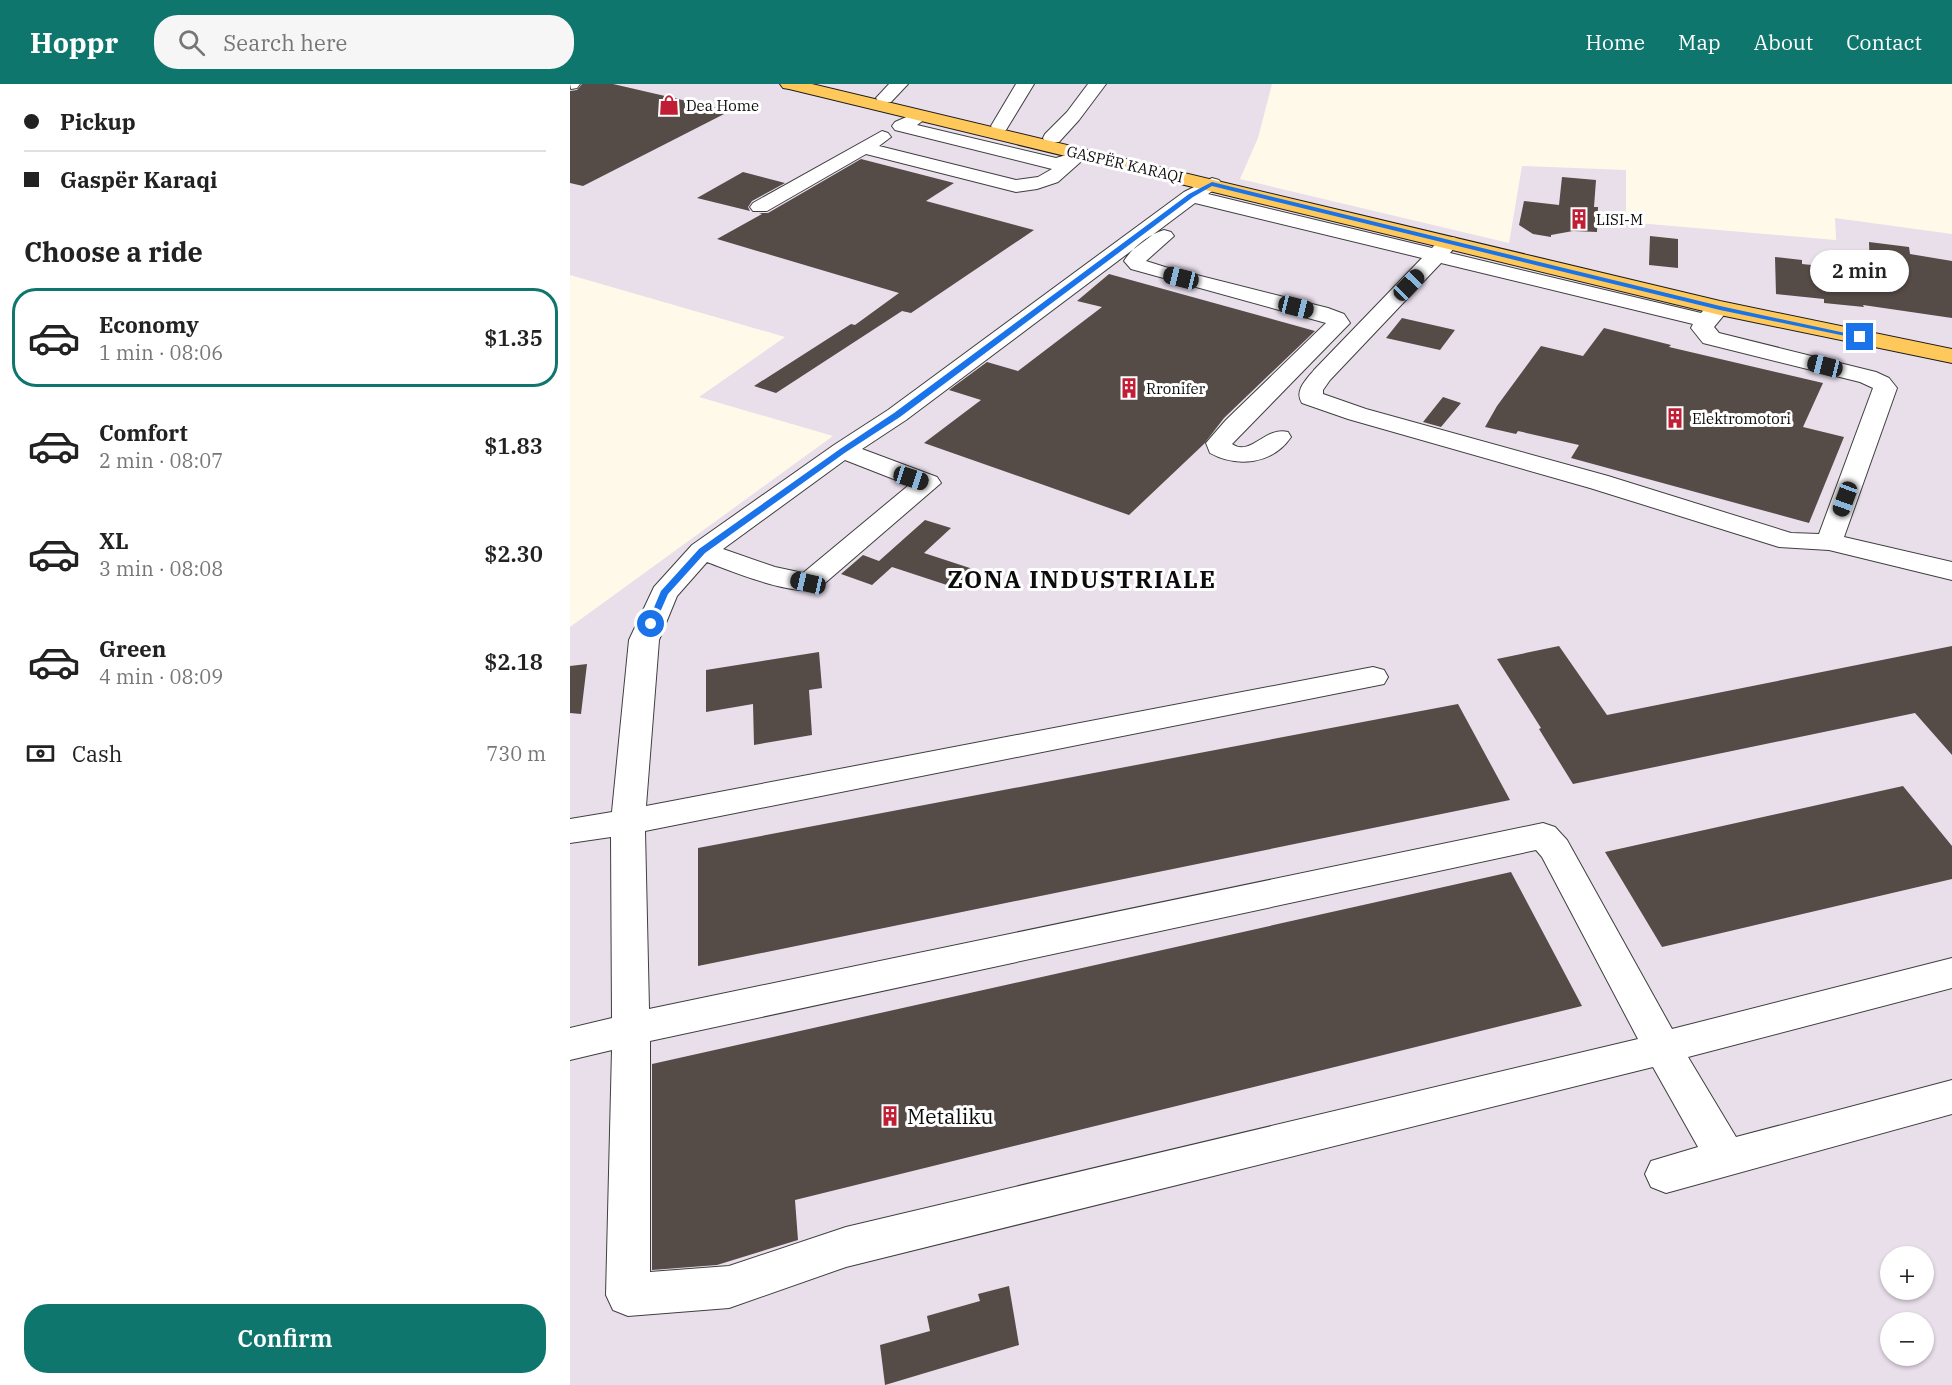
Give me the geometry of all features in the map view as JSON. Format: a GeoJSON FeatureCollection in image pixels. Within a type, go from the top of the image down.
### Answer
{"type":"FeatureCollection","features":[{"type":"Feature","properties":{"kind":"main road","name":"GASPËR KARAQI"},"geometry":{"type":"LineString","coordinates":[[789,84],[910,121],[1713,314],[1952,356]]}},
{"type":"Feature","properties":{"kind":"main road","name":"GASPËR KARAQI"},"geometry":{"type":"LineString","coordinates":[[824,84],[892,91],[1000,126],[1689,289],[1952,344]]}},
{"type":"Feature","properties":{"kind":"street"},"geometry":{"type":"LineString","coordinates":[[1000,126],[1025,84]]}},
{"type":"Feature","properties":{"kind":"street"},"geometry":{"type":"LineString","coordinates":[[1052,138],[1073,116],[1097,84]]}},
{"type":"Feature","properties":{"kind":"street"},"geometry":{"type":"LineString","coordinates":[[760,207],[910,121]]}},
{"type":"Feature","properties":{"kind":"street"},"geometry":{"type":"LineString","coordinates":[[864,148],[1016,186],[1032,186],[1063,170],[1074,159]]}},
{"type":"Feature","properties":{"kind":"street"},"geometry":{"type":"LineString","coordinates":[[1204,193],[1138,256],[1135,261],[1138,265],[1157,272],[1320,313],[1336,319],[1339,323],[1235,425],[1219,443],[1219,448],[1240,457],[1251,455],[1279,437]]}},
{"type":"Feature","properties":{"kind":"street"},"geometry":{"type":"LineString","coordinates":[[1204,193],[897,415],[843,450],[702,551],[664,593],[644,640],[628,822],[631,1029],[628,1295],[729,1287],[846,1247],[1663,1048],[1952,973]]}},
{"type":"Feature","properties":{"kind":"street"},"geometry":{"type":"LineString","coordinates":[[1443,249],[1322,375],[1311,390],[1311,398],[1357,414],[1599,482],[1789,541],[1829,542],[1952,571]]}},
{"type":"Feature","properties":{"kind":"street"},"geometry":{"type":"LineString","coordinates":[[1713,314],[1703,331],[1711,338],[1868,377],[1885,388],[1829,542]]}},
{"type":"Feature","properties":{"kind":"street"},"geometry":{"type":"LineString","coordinates":[[702,551],[768,574],[808,583],[928,483],[843,450]]}},
{"type":"Feature","properties":{"kind":"street"},"geometry":{"type":"LineString","coordinates":[[570,831],[628,822],[1373,677]]}},
{"type":"Feature","properties":{"kind":"street"},"geometry":{"type":"LineString","coordinates":[[570,1044],[631,1029],[1543,836],[1555,849],[1663,1048],[1726,1158]]}},
{"type":"Feature","properties":{"kind":"street"},"geometry":{"type":"LineString","coordinates":[[1666,1174],[1952,1097]]}},
{"type":"Feature","properties":{"kind":"shaded area"},"geometry":{"type":"Polygon","coordinates":[[[570,84],[1272,84],[1258,138],[1240,179],[1509,243],[1522,166],[1626,170],[1626,222],[1836,240],[1835,218],[1952,234],[1952,1385],[570,1385],[570,627],[833,436],[699,397],[785,337],[570,275],[570,84]]]}},
{"type":"Feature","properties":{"kind":"building"},"geometry":{"type":"Polygon","coordinates":[[[582,84],[613,84],[730,111],[583,186],[570,183],[570,91],[577,90],[582,84]]]}},
{"type":"Feature","properties":{"kind":"building"},"geometry":{"type":"Polygon","coordinates":[[[861,159],[954,183],[926,201],[1034,230],[911,313],[902,311],[776,393],[754,386],[851,324],[855,325],[899,293],[717,239],[762,214],[759,213],[768,213],[861,159]]]}},
{"type":"Feature","properties":{"kind":"building"},"geometry":{"type":"Polygon","coordinates":[[[743,172],[785,183],[752,201],[748,207],[750,211],[697,198],[743,172]]]}},
{"type":"Feature","properties":{"kind":"building"},"geometry":{"type":"Polygon","coordinates":[[[1562,177],[1596,180],[1594,207],[1598,207],[1597,232],[1573,231],[1551,235],[1551,237],[1533,234],[1519,225],[1524,201],[1559,205],[1562,177]]]}},
{"type":"Feature","properties":{"kind":"building"},"geometry":{"type":"Polygon","coordinates":[[[1650,236],[1678,239],[1678,268],[1649,265],[1650,236]]]}},
{"type":"Feature","properties":{"kind":"building"},"geometry":{"type":"Polygon","coordinates":[[[1869,242],[1909,247],[1910,254],[1952,261],[1952,318],[1863,305],[1864,307],[1824,303],[1824,299],[1776,294],[1775,257],[1802,260],[1802,264],[1870,271],[1869,242]]]}},
{"type":"Feature","properties":{"kind":"building","name":"Rronifer"},"geometry":{"type":"Polygon","coordinates":[[[1109,274],[1315,331],[1224,418],[1204,444],[1129,515],[924,443],[981,400],[949,390],[987,362],[1018,371],[1102,307],[1077,301],[1109,274]]]}},
{"type":"Feature","properties":{"kind":"building"},"geometry":{"type":"Polygon","coordinates":[[[1402,318],[1455,330],[1440,350],[1386,338],[1402,318]]]}},
{"type":"Feature","properties":{"kind":"building","name":"Elektromotori"},"geometry":{"type":"Polygon","coordinates":[[[1604,328],[1671,345],[1669,347],[1823,383],[1803,427],[1844,437],[1809,523],[1571,458],[1579,445],[1518,431],[1516,434],[1485,427],[1497,406],[1541,346],[1583,356],[1604,328]]]}},
{"type":"Feature","properties":{"kind":"building"},"geometry":{"type":"Polygon","coordinates":[[[1443,397],[1461,403],[1441,427],[1423,422],[1443,397]]]}},
{"type":"Feature","properties":{"kind":"building"},"geometry":{"type":"Polygon","coordinates":[[[925,520],[951,528],[924,553],[976,570],[956,588],[892,567],[872,585],[841,574],[863,555],[879,561],[925,520]]]}},
{"type":"Feature","properties":{"kind":"building"},"geometry":{"type":"Polygon","coordinates":[[[1559,646],[1607,715],[1952,646],[1952,755],[1915,713],[1573,784],[1497,659],[1559,646]]]}},
{"type":"Feature","properties":{"kind":"building"},"geometry":{"type":"Polygon","coordinates":[[[819,652],[822,688],[809,690],[812,735],[754,745],[753,704],[706,712],[706,670],[819,652]]]}},
{"type":"Feature","properties":{"kind":"building"},"geometry":{"type":"Polygon","coordinates":[[[587,664],[581,714],[570,713],[570,666],[587,664]]]}},
{"type":"Feature","properties":{"kind":"building"},"geometry":{"type":"Polygon","coordinates":[[[1458,704],[1510,800],[698,966],[698,848],[1458,704]]]}},
{"type":"Feature","properties":{"kind":"building"},"geometry":{"type":"Polygon","coordinates":[[[1903,786],[1952,846],[1952,879],[1662,947],[1605,852],[1903,786]]]}},
{"type":"Feature","properties":{"kind":"building","name":"Metaliku"},"geometry":{"type":"Polygon","coordinates":[[[1511,872],[1582,1006],[795,1200],[798,1240],[717,1265],[652,1270],[652,1064],[1511,872]]]}},
{"type":"Feature","properties":{"kind":"building"},"geometry":{"type":"Polygon","coordinates":[[[1009,1286],[1019,1345],[885,1385],[880,1345],[930,1331],[927,1316],[980,1301],[978,1294],[1009,1286]]]}},
{"type":"Feature","properties":{"kind":"place","name":"Dea Home"},"geometry":{"type":"Point","coordinates":[669,105]}},
{"type":"Feature","properties":{"kind":"place","name":"LISI-M"},"geometry":{"type":"Point","coordinates":[1579,219]}},
{"type":"Feature","properties":{"kind":"place","name":"Rronifer"},"geometry":{"type":"Point","coordinates":[1129,388]}},
{"type":"Feature","properties":{"kind":"place","name":"Elektromotori"},"geometry":{"type":"Point","coordinates":[1675,418]}},
{"type":"Feature","properties":{"kind":"place","name":"Metaliku"},"geometry":{"type":"Point","coordinates":[890,1116]}},
{"type":"Feature","properties":{"kind":"district","name":"ZONA INDUSTRIALE"},"geometry":{"type":"Point","coordinates":[1082,579]}},
{"type":"Feature","properties":{"kind":"route"},"geometry":{"type":"LineString","coordinates":[[651,624],[664,593],[702,551],[843,450],[897,415],[1191,196],[1212,184],[1720,308],[1860,337]]}}]}
